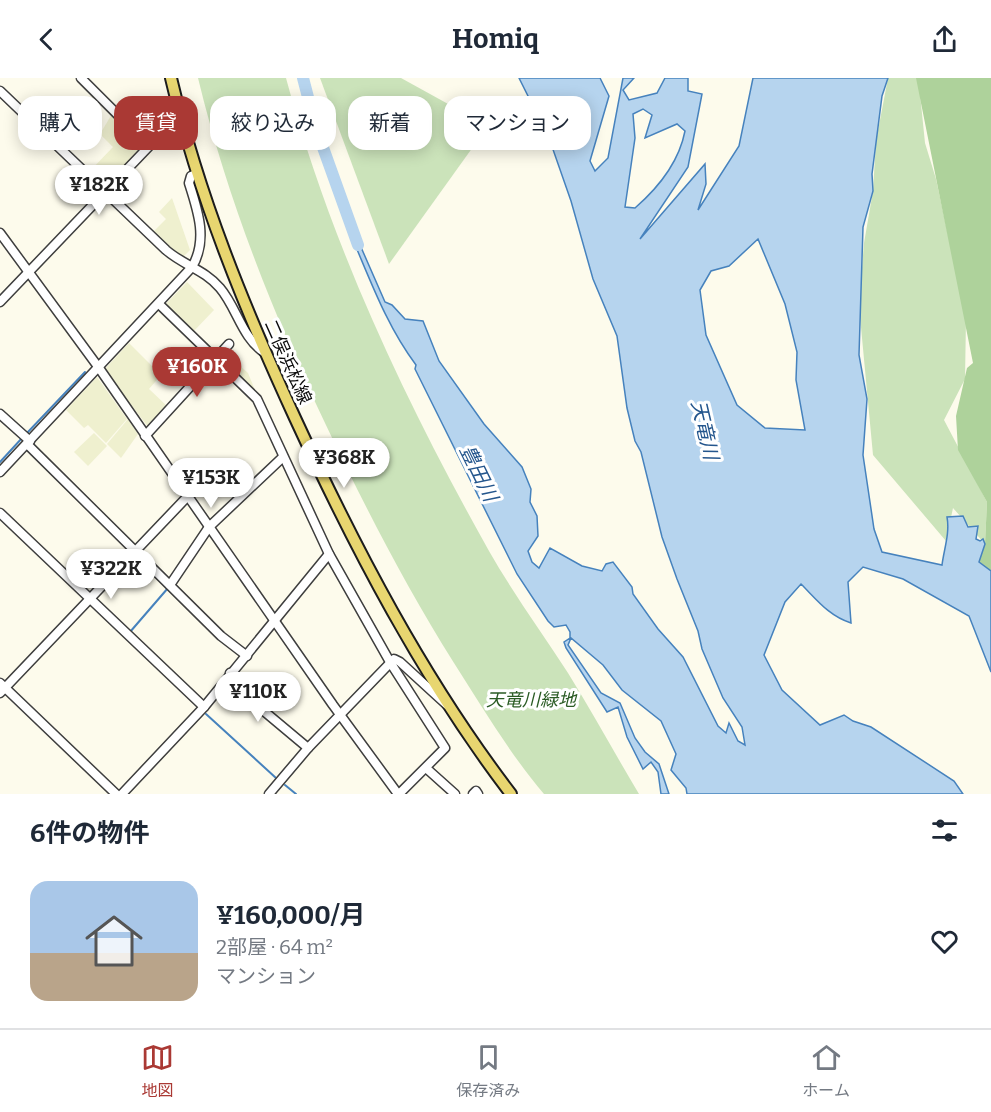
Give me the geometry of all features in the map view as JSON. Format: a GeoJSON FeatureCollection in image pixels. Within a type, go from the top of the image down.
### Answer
{"type":"FeatureCollection","features":[{"type":"Feature","properties":{"kind":"main road","name":"二俣浜松線"},"geometry":{"type":"LineString","coordinates":[[171,78],[196,174],[234,280],[265,352],[363,559],[450,706],[510,794]]}},
{"type":"Feature","properties":{"kind":"street"},"geometry":{"type":"LineString","coordinates":[[81,78],[114,111]]}},
{"type":"Feature","properties":{"kind":"street"},"geometry":{"type":"LineString","coordinates":[[0,91],[179,261],[205,274],[221,289],[253,343],[265,352]]}},
{"type":"Feature","properties":{"kind":"street"},"geometry":{"type":"LineString","coordinates":[[0,302],[143,150]]}},
{"type":"Feature","properties":{"kind":"street"},"geometry":{"type":"LineString","coordinates":[[0,472],[26,440],[99,368],[192,267],[199,255],[202,236],[189,183],[191,176],[196,174]]}},
{"type":"Feature","properties":{"kind":"street"},"geometry":{"type":"LineString","coordinates":[[0,233],[99,368],[187,497],[399,794],[445,748],[390,662],[329,554],[282,458],[257,399],[159,304]]}},
{"type":"Feature","properties":{"kind":"street"},"geometry":{"type":"LineString","coordinates":[[145,436],[229,344]]}},
{"type":"Feature","properties":{"kind":"street"},"geometry":{"type":"LineString","coordinates":[[0,414],[221,636],[247,656]]}},
{"type":"Feature","properties":{"kind":"street"},"geometry":{"type":"LineString","coordinates":[[170,585],[209,527],[282,458]]}},
{"type":"Feature","properties":{"kind":"street"},"geometry":{"type":"LineString","coordinates":[[116,794],[2,688],[187,497]]}},
{"type":"Feature","properties":{"kind":"street"},"geometry":{"type":"LineString","coordinates":[[0,513],[204,707]]}},
{"type":"Feature","properties":{"kind":"street"},"geometry":{"type":"LineString","coordinates":[[122,794],[204,707],[329,554]]}},
{"type":"Feature","properties":{"kind":"street"},"geometry":{"type":"LineString","coordinates":[[269,794],[308,748],[394,659],[434,695],[450,706]]}},
{"type":"Feature","properties":{"kind":"street"},"geometry":{"type":"LineString","coordinates":[[230,673],[264,712],[308,748]]}},
{"type":"Feature","properties":{"kind":"street"},"geometry":{"type":"LineString","coordinates":[[426,768],[455,794]]}},
{"type":"Feature","properties":{"kind":"street"},"geometry":{"type":"LineString","coordinates":[[473,794],[476,791],[478,794]]}},
{"type":"Feature","properties":{"kind":"green space","name":"天竜川緑地"},"geometry":{"type":"Polygon","coordinates":[[[198,78],[286,78],[291,96],[210,96],[210,123],[198,78]]]}},
{"type":"Feature","properties":{"kind":"green space"},"geometry":{"type":"Polygon","coordinates":[[[320,78],[401,78],[444,102],[444,150],[471,150],[389,264],[336,121],[336,96],[327,96],[320,78]]]}},
{"type":"Feature","properties":{"kind":"green space"},"geometry":{"type":"Polygon","coordinates":[[[888,78],[917,78],[919,84],[925,143],[936,179],[966,319],[965,379],[944,420],[987,502],[985,544],[953,508],[946,541],[873,455],[859,306],[864,243],[873,191],[876,141],[888,78]]]}},
{"type":"Feature","properties":{"kind":"green space"},"geometry":{"type":"Polygon","coordinates":[[[916,78],[991,78],[991,571],[978,562],[985,544],[987,502],[958,450],[956,416],[967,368],[973,363],[916,78]]]}},
{"type":"Feature","properties":{"kind":"green space"},"geometry":{"type":"Polygon","coordinates":[[[112,114],[114,116],[114,150],[139,150],[104,187],[89,172],[113,147],[102,136],[102,131],[112,114]]]}},
{"type":"Feature","properties":{"kind":"green space","name":"天竜川緑地"},"geometry":{"type":"Polygon","coordinates":[[[218,150],[307,150],[348,261],[373,321],[428,438],[498,567],[568,673],[639,794],[544,794],[508,747],[454,663],[402,574],[325,423],[252,254],[218,150]]]}},
{"type":"Feature","properties":{"kind":"green space"},"geometry":{"type":"Polygon","coordinates":[[[172,198],[190,250],[181,259],[152,233],[166,219],[159,212],[172,198]]]}},
{"type":"Feature","properties":{"kind":"green space"},"geometry":{"type":"Polygon","coordinates":[[[187,282],[214,310],[192,333],[164,306],[187,282]]]}},
{"type":"Feature","properties":{"kind":"green space"},"geometry":{"type":"Polygon","coordinates":[[[129,343],[161,375],[149,389],[168,407],[149,428],[104,370],[129,343]]]}},
{"type":"Feature","properties":{"kind":"green space"},"geometry":{"type":"Polygon","coordinates":[[[229,345],[238,364],[248,373],[257,395],[218,357],[229,345]]]}},
{"type":"Feature","properties":{"kind":"green space"},"geometry":{"type":"Polygon","coordinates":[[[97,377],[127,419],[106,443],[88,425],[84,428],[66,410],[97,377]]]}},
{"type":"Feature","properties":{"kind":"green space"},"geometry":{"type":"Polygon","coordinates":[[[128,419],[138,434],[121,458],[107,444],[128,419]]]}},
{"type":"Feature","properties":{"kind":"green space"},"geometry":{"type":"Polygon","coordinates":[[[94,433],[107,446],[88,466],[74,452],[94,433]]]}},
{"type":"Feature","properties":{"kind":"water","name":"天竜川"},"geometry":{"type":"Polygon","coordinates":[[[519,78],[600,78],[609,96],[590,161],[595,171],[608,158],[623,78],[634,78],[623,90],[629,100],[657,93],[665,78],[688,78],[688,91],[702,94],[688,167],[640,239],[705,164],[706,184],[698,210],[739,146],[753,78],[888,78],[882,96],[872,174],[873,191],[863,227],[859,355],[867,399],[863,455],[874,529],[882,552],[942,565],[947,535],[947,517],[963,516],[968,527],[978,526],[976,539],[980,541],[983,539],[985,544],[979,562],[991,571],[991,672],[969,616],[903,579],[863,567],[848,582],[851,623],[830,612],[801,584],[785,602],[764,655],[782,690],[820,725],[844,715],[853,721],[871,727],[954,781],[963,794],[687,794],[686,788],[671,770],[676,754],[661,721],[622,690],[603,665],[571,638],[568,645],[601,693],[620,703],[635,738],[645,752],[659,764],[669,794],[661,794],[658,772],[651,762],[643,769],[627,737],[618,707],[607,712],[566,648],[564,642],[570,638],[570,632],[566,625],[554,627],[548,621],[517,574],[415,369],[416,365],[405,350],[379,301],[350,233],[353,229],[385,302],[392,305],[405,319],[423,321],[439,361],[484,424],[522,467],[531,489],[530,502],[537,516],[538,536],[528,551],[532,562],[539,568],[550,548],[582,566],[602,571],[606,564],[613,562],[632,587],[633,594],[658,629],[683,657],[718,726],[726,733],[729,723],[738,741],[745,745],[742,727],[723,698],[702,649],[698,631],[662,537],[641,452],[635,441],[627,408],[617,336],[593,279],[571,201],[553,150],[591,150],[591,96],[528,96],[519,78]],[[643,109],[633,114],[635,138],[625,207],[635,208],[652,192],[673,164],[682,142],[685,131],[677,124],[645,138],[652,115],[643,109]],[[758,239],[729,266],[711,271],[700,290],[706,335],[737,405],[765,428],[805,430],[796,380],[797,352],[785,304],[758,239]]]}},
{"type":"Feature","properties":{"kind":"waterway","name":"豊田川"},"geometry":{"type":"LineString","coordinates":[[303,78],[316,128],[358,245]]}},
{"type":"Feature","properties":{"kind":"waterway"},"geometry":{"type":"LineString","coordinates":[[27,433],[85,372]]}},
{"type":"Feature","properties":{"kind":"waterway"},"geometry":{"type":"LineString","coordinates":[[0,462],[23,437]]}},
{"type":"Feature","properties":{"kind":"waterway"},"geometry":{"type":"LineString","coordinates":[[130,632],[168,588]]}},
{"type":"Feature","properties":{"kind":"waterway"},"geometry":{"type":"LineString","coordinates":[[206,714],[276,778]]}},
{"type":"Feature","properties":{"kind":"waterway"},"geometry":{"type":"LineString","coordinates":[[285,785],[296,794]]}}]}
